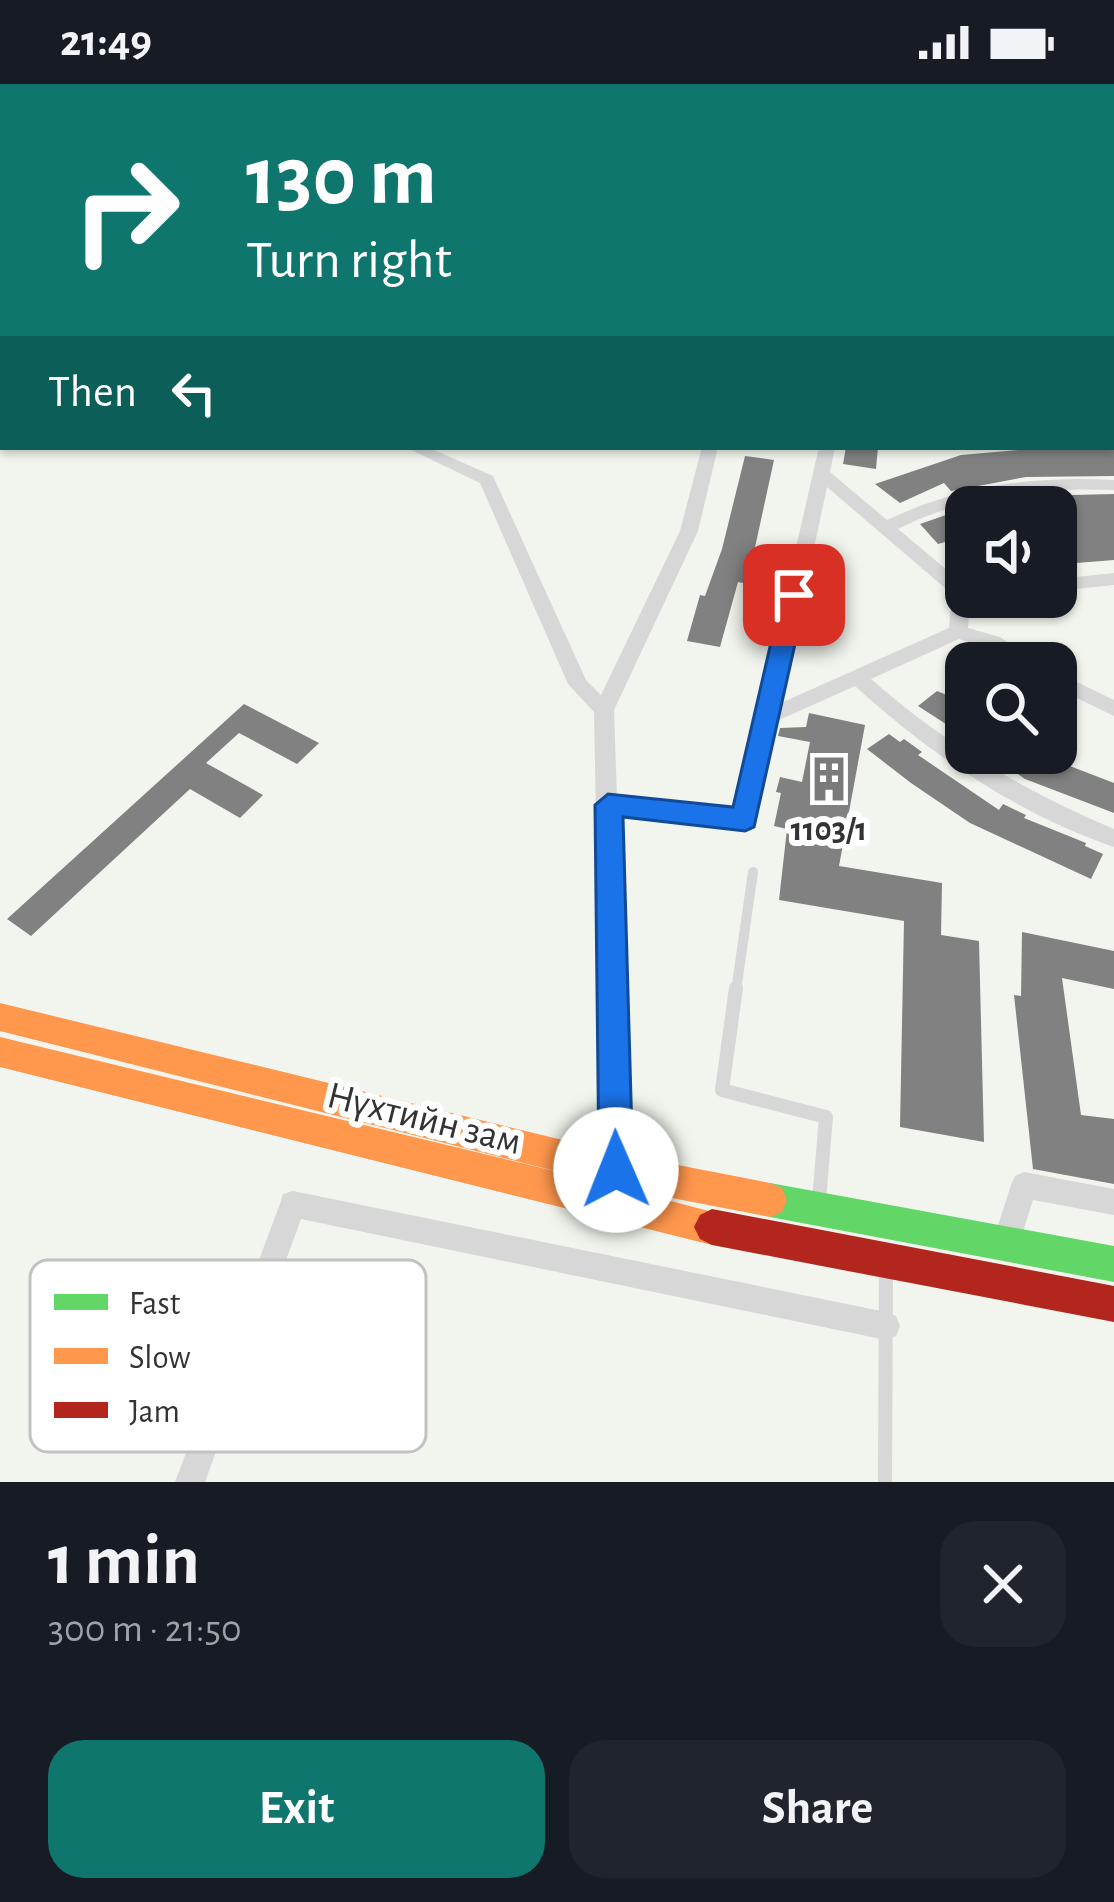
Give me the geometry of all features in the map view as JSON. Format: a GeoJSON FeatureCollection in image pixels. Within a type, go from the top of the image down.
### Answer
{"type":"FeatureCollection","features":[{"type":"Feature","properties":{"kind":"main road","name":"Нүхтийн зам"},"geometry":{"type":"LineString","coordinates":[[0,1017],[616,1170],[1114,1264]]}},
{"type":"Feature","properties":{"kind":"main road","name":"Нүхтийн зам"},"geometry":{"type":"LineString","coordinates":[[0,1052],[612,1207],[1114,1304]]}},
{"type":"Feature","properties":{"kind":"street"},"geometry":{"type":"LineString","coordinates":[[419,450],[487,479],[578,684],[604,710]]}},
{"type":"Feature","properties":{"kind":"street"},"geometry":{"type":"LineString","coordinates":[[616,1170],[604,710],[689,532],[709,450]]}},
{"type":"Feature","properties":{"kind":"street"},"geometry":{"type":"LineString","coordinates":[[608,805],[745,820],[826,450]]}},
{"type":"Feature","properties":{"kind":"street"},"geometry":{"type":"LineString","coordinates":[[821,473],[945,576]]}},
{"type":"Feature","properties":{"kind":"street"},"geometry":{"type":"LineString","coordinates":[[886,528],[950,497],[990,488],[1041,482],[1114,485]]}},
{"type":"Feature","properties":{"kind":"street"},"geometry":{"type":"LineString","coordinates":[[1077,583],[1114,579]]}},
{"type":"Feature","properties":{"kind":"street"},"geometry":{"type":"LineString","coordinates":[[958,632],[960,618]]}},
{"type":"Feature","properties":{"kind":"street"},"geometry":{"type":"LineString","coordinates":[[767,717],[958,632],[994,642]]}},
{"type":"Feature","properties":{"kind":"street"},"geometry":{"type":"LineString","coordinates":[[856,677],[938,748],[1026,802],[1114,838]]}},
{"type":"Feature","properties":{"kind":"street"},"geometry":{"type":"LineString","coordinates":[[1077,690],[1114,709]]}},
{"type":"Feature","properties":{"kind":"street"},"geometry":{"type":"LineString","coordinates":[[1005,1247],[1024,1185],[1114,1202]]}},
{"type":"Feature","properties":{"kind":"street"},"geometry":{"type":"LineString","coordinates":[[272,1260],[293,1204],[886,1326]]}},
{"type":"Feature","properties":{"kind":"street"},"geometry":{"type":"LineString","coordinates":[[190,1482],[201,1452]]}},
{"type":"Feature","properties":{"kind":"lane"},"geometry":{"type":"LineString","coordinates":[[752,872],[722,1090],[826,1117],[818,1209]]}},
{"type":"Feature","properties":{"kind":"lane"},"geometry":{"type":"LineString","coordinates":[[884,1482],[886,1263]]}},
{"type":"Feature","properties":{"kind":"shaded area"},"geometry":{"type":"Polygon","coordinates":[[[0,450],[1114,450],[1114,1482],[0,1482],[0,450]]]}},
{"type":"Feature","properties":{"kind":"building"},"geometry":{"type":"Polygon","coordinates":[[[845,450],[878,450],[876,469],[843,464],[845,450]]]}},
{"type":"Feature","properties":{"kind":"building"},"geometry":{"type":"Polygon","coordinates":[[[1114,450],[1114,476],[1026,477],[978,486],[944,483],[900,503],[875,484],[961,455],[1114,450]]]}},
{"type":"Feature","properties":{"kind":"building"},"geometry":{"type":"Polygon","coordinates":[[[745,456],[774,460],[754,552],[743,583],[738,582],[720,647],[687,641],[700,595],[705,596],[722,549],[745,456]]]}},
{"type":"Feature","properties":{"kind":"building"},"geometry":{"type":"Polygon","coordinates":[[[1114,494],[1114,560],[1077,563],[1077,495],[1114,494]]]}},
{"type":"Feature","properties":{"kind":"building"},"geometry":{"type":"Polygon","coordinates":[[[945,515],[945,542],[938,544],[920,524],[945,515]]]}},
{"type":"Feature","properties":{"kind":"building"},"geometry":{"type":"Polygon","coordinates":[[[937,691],[945,694],[945,723],[918,706],[937,691]]]}},
{"type":"Feature","properties":{"kind":"building"},"geometry":{"type":"Polygon","coordinates":[[[244,704],[319,743],[297,764],[239,733],[206,763],[263,795],[240,818],[190,789],[31,936],[7,919],[244,704]]]}},
{"type":"Feature","properties":{"kind":"building"},"geometry":{"type":"Polygon","coordinates":[[[809,713],[865,725],[839,866],[942,883],[941,935],[979,941],[984,1142],[900,1127],[904,921],[779,900],[787,829],[774,826],[781,793],[776,792],[780,777],[802,782],[810,742],[778,736],[780,728],[806,727],[809,713]]]}},
{"type":"Feature","properties":{"kind":"building"},"geometry":{"type":"Polygon","coordinates":[[[889,734],[900,742],[904,739],[922,752],[918,755],[999,810],[1003,804],[1026,815],[1024,818],[1086,843],[1103,854],[1091,879],[970,823],[867,749],[889,734]]]}},
{"type":"Feature","properties":{"kind":"building"},"geometry":{"type":"Polygon","coordinates":[[[1077,769],[1114,783],[1114,813],[1018,774],[1077,774],[1077,769]]]}},
{"type":"Feature","properties":{"kind":"building"},"geometry":{"type":"Polygon","coordinates":[[[1022,932],[1114,951],[1114,989],[1062,978],[1081,1115],[1114,1119],[1114,1184],[1033,1169],[1014,995],[1021,996],[1022,932]]]}},
{"type":"Feature","properties":{"kind":"traffic: fast"},"geometry":{"type":"LineString","coordinates":[[770,1200],[1114,1264]]}},
{"type":"Feature","properties":{"kind":"traffic: slow"},"geometry":{"type":"LineString","coordinates":[[0,1017],[616,1170],[770,1200]]}},
{"type":"Feature","properties":{"kind":"traffic: slow"},"geometry":{"type":"LineString","coordinates":[[0,1052],[712,1227]]}},
{"type":"Feature","properties":{"kind":"traffic: jam"},"geometry":{"type":"LineString","coordinates":[[712,1227],[1114,1304]]}},
{"type":"Feature","properties":{"kind":"place","name":"1103/1"},"geometry":{"type":"Point","coordinates":[829,779]}},
{"type":"Feature","properties":{"kind":"route"},"geometry":{"type":"LineString","coordinates":[[616,1170],[608,805],[745,820],[794,595]]}}]}
